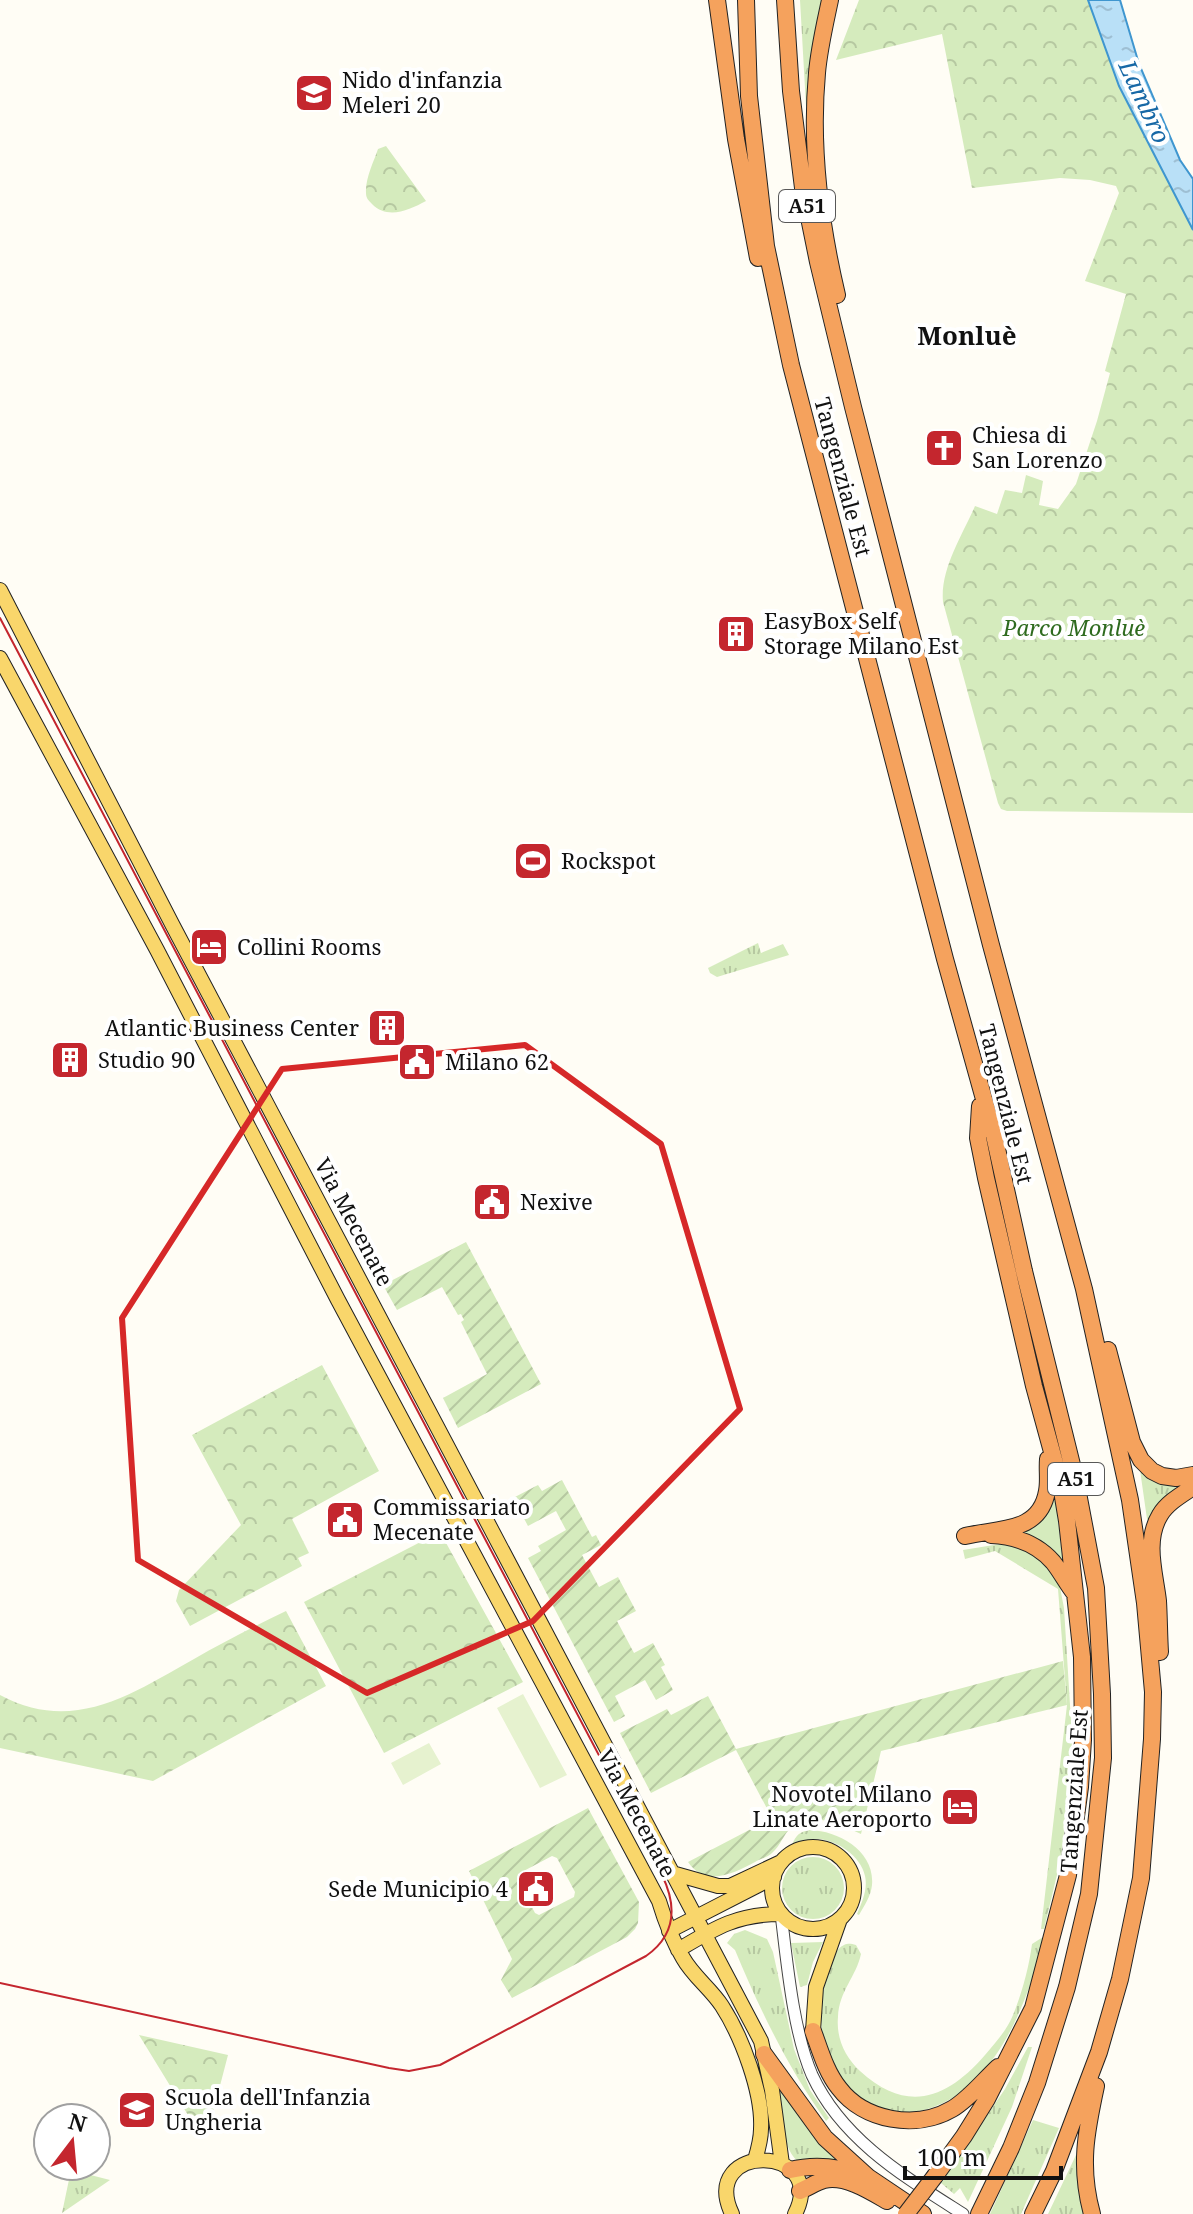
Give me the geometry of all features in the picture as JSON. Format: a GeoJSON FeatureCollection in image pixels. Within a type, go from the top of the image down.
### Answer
{"type":"FeatureCollection","features":[{"type":"Feature","properties":{"kind":"highway"},"geometry":{"type":"LineString","coordinates":[[717,0],[750,220],[773,331],[791,365]]}},
{"type":"Feature","properties":{"kind":"highway","name":"Tangenziale Est"},"geometry":{"type":"LineString","coordinates":[[746,0],[749,96],[764,231],[791,365],[981,1088],[1075,1477],[1096,1588],[1103,1758],[1089,1894],[1067,1987],[1037,2083],[1011,2148],[980,2212]]}},
{"type":"Feature","properties":{"kind":"highway","name":"Tangenziale Est"},"geometry":{"type":"LineString","coordinates":[[785,0],[791,91],[803,188],[818,262],[950,788],[1084,1289],[1130,1500],[1145,1603],[1153,1692],[1141,1878],[1114,2001],[1081,2103],[1033,2214]]}},
{"type":"Feature","properties":{"kind":"highway"},"geometry":{"type":"LineString","coordinates":[[830,0],[817,74],[814,134],[822,216],[849,354],[853,407]]}},
{"type":"Feature","properties":{"kind":"highway"},"geometry":{"type":"LineString","coordinates":[[800,2191],[824,2180],[835,2179],[870,2191],[907,2214],[987,2099],[1033,2008],[1072,1853],[1080,1787],[1084,1693],[1076,1595],[1061,1485],[1017,1318],[983,1165],[978,1138],[981,1088]]}},
{"type":"Feature","properties":{"kind":"highway"},"geometry":{"type":"LineString","coordinates":[[1084,1289],[1106,1343],[1134,1449],[1146,1466],[1158,1475],[1171,1478],[1193,1475]]}},
{"type":"Feature","properties":{"kind":"highway"},"geometry":{"type":"LineString","coordinates":[[1049,1444],[1047,1489],[1038,1515],[1024,1524],[965,1536],[1008,1537],[1026,1542],[1051,1560],[1076,1595]]}},
{"type":"Feature","properties":{"kind":"highway"},"geometry":{"type":"LineString","coordinates":[[1153,1692],[1161,1667],[1158,1603],[1151,1550],[1153,1533],[1164,1508],[1193,1487]]}},
{"type":"Feature","properties":{"kind":"highway"},"geometry":{"type":"LineString","coordinates":[[1092,2214],[1084,2168],[1085,2139],[1114,2001]]}},
{"type":"Feature","properties":{"kind":"highway"},"geometry":{"type":"LineString","coordinates":[[813,2031],[831,2076],[845,2096],[879,2116],[896,2119],[915,2121],[952,2109],[1008,2058]]}},
{"type":"Feature","properties":{"kind":"highway"},"geometry":{"type":"LineString","coordinates":[[764,2054],[825,2138],[868,2177],[923,2214]]}},
{"type":"Feature","properties":{"kind":"highway"},"geometry":{"type":"LineString","coordinates":[[786,2167],[834,2168],[868,2177]]}},
{"type":"Feature","properties":{"kind":"main road","name":"Via Mecenate"},"geometry":{"type":"LineString","coordinates":[[0,590],[195,968],[761,2041],[786,2167],[798,2182],[800,2191]]}},
{"type":"Feature","properties":{"kind":"main road","name":"Via Mecenate"},"geometry":{"type":"LineString","coordinates":[[0,658],[157,950],[345,1314],[659,1901],[678,1950],[722,2006],[738,2036],[753,2076],[761,2115],[755,2160]]}},
{"type":"Feature","properties":{"kind":"main road","name":"Via Mecenate"},"geometry":{"type":"LineString","coordinates":[[672,1873],[724,1886],[735,1884],[781,1862],[793,1852],[807,1848],[828,1850],[840,1858],[850,1870],[854,1889],[850,1906],[840,1918],[816,1987],[813,2031]]}},
{"type":"Feature","properties":{"kind":"main road"},"geometry":{"type":"LineString","coordinates":[[669,1931],[774,1877],[781,1862]]}},
{"type":"Feature","properties":{"kind":"main road","name":"Via Mecenate"},"geometry":{"type":"LineString","coordinates":[[774,1877],[773,1895],[781,1914]]}},
{"type":"Feature","properties":{"kind":"main road"},"geometry":{"type":"LineString","coordinates":[[678,1950],[705,1934],[752,1915],[781,1914],[807,1928],[827,1926],[840,1918]]}},
{"type":"Feature","properties":{"kind":"main road"},"geometry":{"type":"LineString","coordinates":[[730,2213],[727,2196],[731,2178],[741,2166],[755,2160],[774,2160],[786,2167]]}},
{"type":"Feature","properties":{"kind":"main road"},"geometry":{"type":"LineString","coordinates":[[795,2214],[800,2191]]}},
{"type":"Feature","properties":{"kind":"street","name":"Via Mecenate"},"geometry":{"type":"LineString","coordinates":[[781,1914],[806,2058],[823,2094],[855,2136],[890,2167],[963,2214]]}},
{"type":"Feature","properties":{"kind":"street","name":"Via Mecenate"},"geometry":{"type":"LineString","coordinates":[[813,2031],[820,2070],[840,2118]]}},
{"type":"Feature","properties":{"kind":"highlighted area"},"geometry":{"type":"Polygon","coordinates":[[[525,1045],[661,1144],[740,1409],[533,1621],[367,1693],[138,1560],[122,1318],[282,1069],[525,1045]]]}},
{"type":"Feature","properties":{"kind":"green space"},"geometry":{"type":"Polygon","coordinates":[[[800,0],[822,0],[810,107],[806,106],[800,0]]]}},
{"type":"Feature","properties":{"kind":"green space","name":"Parco Monluè"},"geometry":{"type":"Polygon","coordinates":[[[859,0],[1088,0],[1119,86],[1193,230],[1193,813],[1007,811],[1001,809],[998,803],[943,602],[945,577],[975,506],[997,514],[1005,490],[1022,493],[1026,475],[1043,481],[1039,505],[1058,509],[1076,484],[1110,373],[1105,371],[1126,294],[1085,281],[1119,193],[1116,186],[1060,178],[972,188],[942,34],[836,60],[859,0]]]}},
{"type":"Feature","properties":{"kind":"green space"},"geometry":{"type":"Polygon","coordinates":[[[386,146],[426,201],[406,210],[385,212],[368,200],[366,188],[370,170],[378,149],[386,146]]]}},
{"type":"Feature","properties":{"kind":"green space"},"geometry":{"type":"Polygon","coordinates":[[[758,943],[761,953],[783,944],[789,955],[717,977],[710,973],[708,968],[758,943]]]}},
{"type":"Feature","properties":{"kind":"green space"},"geometry":{"type":"Polygon","coordinates":[[[466,1242],[541,1384],[458,1428],[443,1398],[487,1374],[461,1322],[464,1320],[461,1314],[458,1315],[442,1287],[397,1310],[383,1285],[466,1242]]]}},
{"type":"Feature","properties":{"kind":"green space"},"geometry":{"type":"Polygon","coordinates":[[[322,1365],[379,1471],[292,1519],[309,1553],[298,1558],[302,1566],[190,1626],[176,1601],[179,1590],[241,1525],[192,1435],[322,1365]]]}},
{"type":"Feature","properties":{"kind":"green space"},"geometry":{"type":"Polygon","coordinates":[[[1140,1470],[1177,1488],[1150,1521],[1147,1519],[1140,1470]]]}},
{"type":"Feature","properties":{"kind":"green space"},"geometry":{"type":"Polygon","coordinates":[[[562,1480],[592,1537],[596,1535],[601,1545],[582,1555],[599,1587],[618,1577],[636,1611],[617,1621],[634,1653],[653,1643],[665,1665],[661,1667],[673,1690],[656,1700],[645,1680],[615,1696],[625,1716],[614,1722],[528,1558],[541,1551],[538,1546],[566,1530],[556,1511],[528,1526],[513,1498],[538,1485],[542,1491],[562,1480]]]}},
{"type":"Feature","properties":{"kind":"green space"},"geometry":{"type":"Polygon","coordinates":[[[1055,1494],[1063,1564],[1020,1532],[1055,1494]]]}},
{"type":"Feature","properties":{"kind":"green space"},"geometry":{"type":"Polygon","coordinates":[[[440,1532],[523,1682],[384,1753],[304,1602],[440,1532]]]}},
{"type":"Feature","properties":{"kind":"green space"},"geometry":{"type":"Polygon","coordinates":[[[1012,1543],[1044,1561],[1059,1582],[1064,1608],[1072,1737],[1071,1775],[1061,1858],[1044,1929],[1041,1929],[1067,1705],[1058,1589],[995,1551],[965,1559],[963,1550],[1012,1543]]]}},
{"type":"Feature","properties":{"kind":"green space"},"geometry":{"type":"Polygon","coordinates":[[[286,1611],[326,1686],[153,1781],[0,1748],[0,1695],[27,1706],[52,1711],[100,1705],[147,1685],[286,1611]]]}},
{"type":"Feature","properties":{"kind":"green space"},"geometry":{"type":"Polygon","coordinates":[[[1063,1661],[1067,1705],[881,1751],[861,1834],[824,1820],[801,1822],[791,1827],[770,1854],[720,1876],[703,1875],[688,1862],[772,1818],[736,1750],[651,1793],[620,1733],[667,1709],[671,1715],[708,1696],[736,1749],[1063,1661]]]}},
{"type":"Feature","properties":{"kind":"green space"},"geometry":{"type":"Polygon","coordinates":[[[523,1694],[567,1775],[540,1788],[497,1708],[523,1694]]]}},
{"type":"Feature","properties":{"kind":"green space"},"geometry":{"type":"Polygon","coordinates":[[[429,1743],[441,1764],[403,1785],[391,1763],[429,1743]]]}},
{"type":"Feature","properties":{"kind":"green space"},"geometry":{"type":"Polygon","coordinates":[[[588,1808],[639,1902],[638,1923],[627,1937],[512,1998],[501,1980],[512,1959],[469,1871],[588,1808]],[[552,1856],[518,1874],[517,1879],[539,1915],[574,1897],[575,1892],[557,1858],[552,1856]]]}},
{"type":"Feature","properties":{"kind":"green space"},"geometry":{"type":"Polygon","coordinates":[[[810,1830],[843,1839],[868,1862],[872,1885],[859,1915],[866,1886],[859,1862],[847,1850],[825,1840],[814,1839],[792,1845],[798,1834],[810,1830]]]}},
{"type":"Feature","properties":{"kind":"green space"},"geometry":{"type":"Polygon","coordinates":[[[813,1857],[835,1866],[844,1888],[835,1910],[813,1919],[791,1910],[782,1888],[791,1866],[813,1857]]]}},
{"type":"Feature","properties":{"kind":"green space"},"geometry":{"type":"Polygon","coordinates":[[[745,1930],[767,1939],[773,1952],[794,2049],[810,2090],[829,2118],[826,2121],[787,2059],[735,1950],[727,1943],[734,1934],[745,1930]]]}},
{"type":"Feature","properties":{"kind":"green space"},"geometry":{"type":"Polygon","coordinates":[[[1043,1937],[1046,1939],[1034,1975],[1002,2046],[979,2076],[954,2097],[928,2109],[902,2112],[878,2108],[856,2096],[838,2076],[826,2050],[821,2011],[829,1967],[838,1949],[844,1945],[856,1945],[861,1954],[839,2008],[838,2032],[846,2053],[860,2071],[877,2084],[894,2093],[926,2096],[941,2091],[971,2070],[1008,2026],[1027,1971],[1032,1944],[1043,1937]]]}},
{"type":"Feature","properties":{"kind":"green space"},"geometry":{"type":"Polygon","coordinates":[[[823,1942],[807,1985],[800,1987],[791,1943],[823,1942]]]}},
{"type":"Feature","properties":{"kind":"green space"},"geometry":{"type":"Polygon","coordinates":[[[139,2035],[228,2055],[210,2124],[188,2115],[139,2035]]]}},
{"type":"Feature","properties":{"kind":"green space"},"geometry":{"type":"Polygon","coordinates":[[[1028,2047],[1032,2047],[1012,2107],[968,2202],[960,2188],[954,2194],[941,2183],[1005,2089],[1028,2047]]]}},
{"type":"Feature","properties":{"kind":"green space"},"geometry":{"type":"Polygon","coordinates":[[[776,2073],[841,2163],[806,2164],[795,2158],[785,2137],[776,2073]]]}},
{"type":"Feature","properties":{"kind":"green space"},"geometry":{"type":"Polygon","coordinates":[[[1033,2120],[1059,2128],[1021,2214],[990,2214],[1033,2120]]]}},
{"type":"Feature","properties":{"kind":"green space"},"geometry":{"type":"Polygon","coordinates":[[[1076,2155],[1087,2214],[1048,2214],[1076,2155]]]}},
{"type":"Feature","properties":{"kind":"green space"},"geometry":{"type":"Polygon","coordinates":[[[68,2182],[107,2182],[62,2213],[68,2182]]]}},
{"type":"Feature","properties":{"kind":"water","name":"Lambro"},"geometry":{"type":"Polygon","coordinates":[[[1088,0],[1120,0],[1139,64],[1180,160],[1193,179],[1193,230],[1119,86],[1088,0]]]}},
{"type":"Feature","properties":{"kind":"tram line"},"geometry":{"type":"LineString","coordinates":[[0,618],[662,1875],[671,1909],[671,1919],[663,1939],[646,1956],[440,2065],[409,2071],[0,1983]]}},
{"type":"Feature","properties":{"kind":"place","name":"Nido d'infanzia Meleri 20"},"geometry":{"type":"Point","coordinates":[314,93]}},
{"type":"Feature","properties":{"kind":"place","name":"Chiesa di San Lorenzo"},"geometry":{"type":"Point","coordinates":[944,448]}},
{"type":"Feature","properties":{"kind":"place","name":"EasyBox Self Storage Milano Est"},"geometry":{"type":"Point","coordinates":[736,634]}},
{"type":"Feature","properties":{"kind":"place","name":"Rockspot"},"geometry":{"type":"Point","coordinates":[533,861]}},
{"type":"Feature","properties":{"kind":"place","name":"Collini Rooms"},"geometry":{"type":"Point","coordinates":[209,947]}},
{"type":"Feature","properties":{"kind":"place","name":"Atlantic Business Center"},"geometry":{"type":"Point","coordinates":[387,1028]}},
{"type":"Feature","properties":{"kind":"place","name":"Studio 90"},"geometry":{"type":"Point","coordinates":[70,1060]}},
{"type":"Feature","properties":{"kind":"place","name":"Milano 62"},"geometry":{"type":"Point","coordinates":[417,1062]}},
{"type":"Feature","properties":{"kind":"place","name":"Nexive"},"geometry":{"type":"Point","coordinates":[492,1202]}},
{"type":"Feature","properties":{"kind":"place","name":"Commissariato Mecenate"},"geometry":{"type":"Point","coordinates":[345,1520]}},
{"type":"Feature","properties":{"kind":"place","name":"Novotel Milano Linate Aeroporto"},"geometry":{"type":"Point","coordinates":[960,1807]}},
{"type":"Feature","properties":{"kind":"place","name":"Sede Municipio 4"},"geometry":{"type":"Point","coordinates":[536,1889]}},
{"type":"Feature","properties":{"kind":"place","name":"Scuola dell'Infanzia Ungheria"},"geometry":{"type":"Point","coordinates":[137,2110]}},
{"type":"Feature","properties":{"kind":"district","name":"Monluè"},"geometry":{"type":"Point","coordinates":[967,336]}}]}
